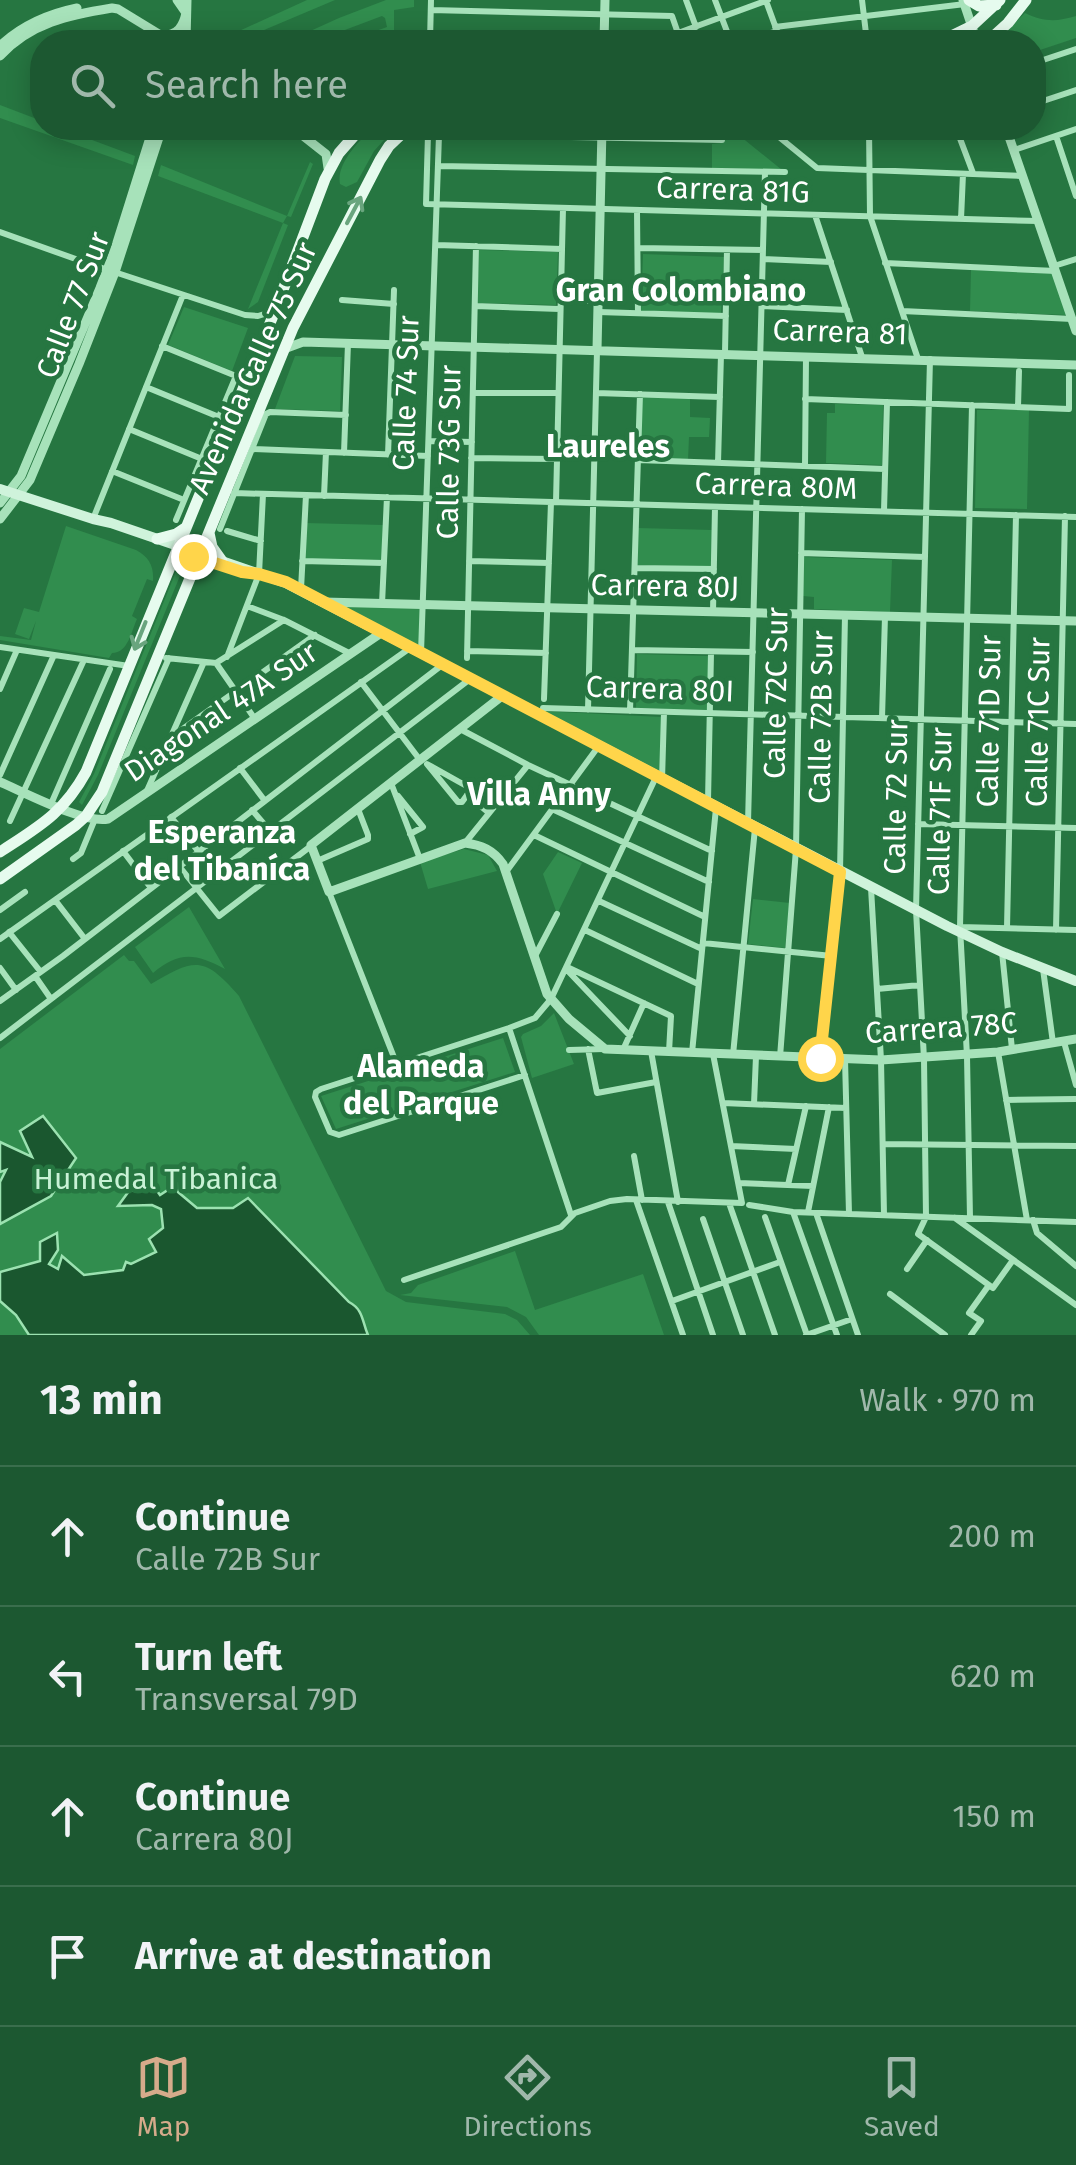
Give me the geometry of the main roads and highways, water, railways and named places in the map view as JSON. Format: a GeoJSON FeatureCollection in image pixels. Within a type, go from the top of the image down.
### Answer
{"type":"FeatureCollection","features":[{"type":"Feature","properties":{"kind":"main road"},"geometry":{"type":"LineString","coordinates":[[1001,30],[1026,0]]}},
{"type":"Feature","properties":{"kind":"main road"},"geometry":{"type":"LineString","coordinates":[[966,1],[979,6],[998,3]]}},
{"type":"Feature","properties":{"kind":"main road"},"geometry":{"type":"LineString","coordinates":[[964,30],[998,3]]}},
{"type":"Feature","properties":{"kind":"main road","name":"Avenida Calle 75 Sur"},"geometry":{"type":"LineString","coordinates":[[0,852],[75,792],[86,772],[176,548],[180,524],[275,310],[325,179],[351,140]]}},
{"type":"Feature","properties":{"kind":"main road","name":"Avenida Calle 75 Sur"},"geometry":{"type":"LineString","coordinates":[[0,879],[94,815],[163,658],[198,555],[219,530],[293,328],[380,160],[395,140]]}},
{"type":"Feature","properties":{"kind":"main road","name":"Carrera 80J"},"geometry":{"type":"LineString","coordinates":[[9,492],[111,523],[176,548]]}},
{"type":"Feature","properties":{"kind":"main road","name":"Carrera 80J"},"geometry":{"type":"LineString","coordinates":[[93,519],[242,572],[259,574]]}},
{"type":"Feature","properties":{"kind":"main road"},"geometry":{"type":"LineString","coordinates":[[157,539],[176,534],[180,524]]}},
{"type":"Feature","properties":{"kind":"main road"},"geometry":{"type":"LineString","coordinates":[[219,530],[211,544],[222,561]]}},
{"type":"Feature","properties":{"kind":"main road","name":"Carrera 80J"},"geometry":{"type":"LineString","coordinates":[[198,555],[301,590],[840,872],[1002,952],[1076,982]]}},
{"type":"Feature","properties":{"kind":"district","name":"Gran Colombiano"},"geometry":{"type":"Point","coordinates":[681,290]}},
{"type":"Feature","properties":{"kind":"district","name":"Laureles"},"geometry":{"type":"Point","coordinates":[608,446]}},
{"type":"Feature","properties":{"kind":"district","name":"Villa Anny"},"geometry":{"type":"Point","coordinates":[539,794]}},
{"type":"Feature","properties":{"kind":"district","name":"Esperanza del Tibaníca"},"geometry":{"type":"Point","coordinates":[222,850]}},
{"type":"Feature","properties":{"kind":"district","name":"Alameda del Parque"},"geometry":{"type":"Point","coordinates":[421,1084]}},
{"type":"Feature","properties":{"kind":"park label","name":"Humedal Tibanica"},"geometry":{"type":"Point","coordinates":[156,1179]}}]}
